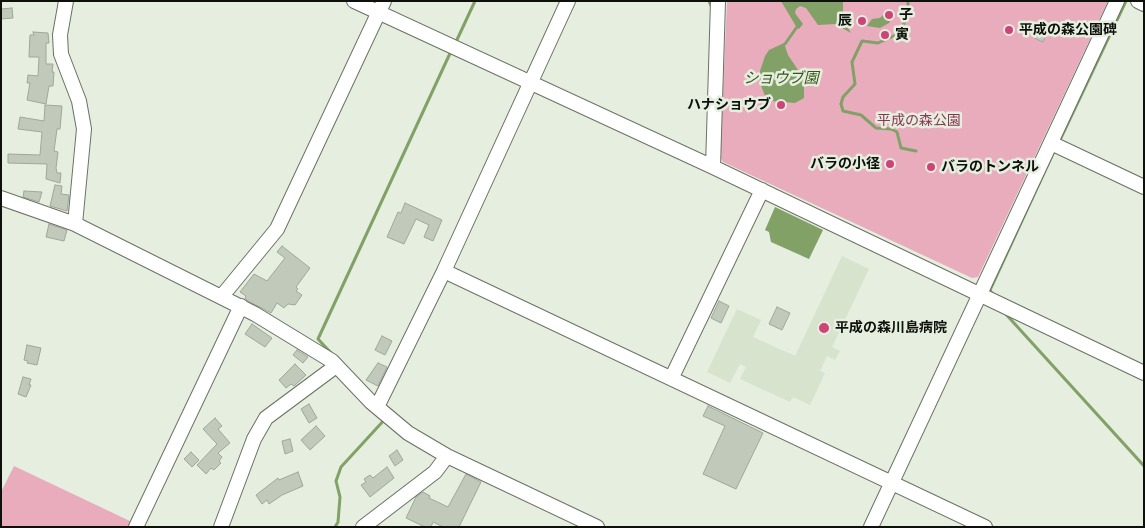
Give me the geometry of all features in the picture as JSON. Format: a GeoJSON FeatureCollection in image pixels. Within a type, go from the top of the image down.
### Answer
{"type":"FeatureCollection","features":[{"type":"Feature","properties":{"kind":"street"},"geometry":{"type":"LineString","coordinates":[[66,1],[60,35],[61,54],[79,101],[84,129],[74,224]]}},
{"type":"Feature","properties":{"kind":"street"},"geometry":{"type":"LineString","coordinates":[[354,1],[381,7],[530,82],[762,190],[1144,373]]}},
{"type":"Feature","properties":{"kind":"street"},"geometry":{"type":"LineString","coordinates":[[377,407],[444,271],[568,1]]}},
{"type":"Feature","properties":{"kind":"street"},"geometry":{"type":"LineString","coordinates":[[713,167],[718,1]]}},
{"type":"Feature","properties":{"kind":"street"},"geometry":{"type":"LineString","coordinates":[[871,527],[1117,1]]}},
{"type":"Feature","properties":{"kind":"street"},"geometry":{"type":"LineString","coordinates":[[1138,1],[1144,4]]}},
{"type":"Feature","properties":{"kind":"street"},"geometry":{"type":"LineString","coordinates":[[222,296],[277,228],[381,7]]}},
{"type":"Feature","properties":{"kind":"street"},"geometry":{"type":"LineString","coordinates":[[1051,143],[1144,187]]}},
{"type":"Feature","properties":{"kind":"street"},"geometry":{"type":"LineString","coordinates":[[672,378],[762,190]]}},
{"type":"Feature","properties":{"kind":"street"},"geometry":{"type":"LineString","coordinates":[[1,198],[74,224],[241,306],[318,352],[336,366],[377,407],[408,433],[447,456],[597,527]]}},
{"type":"Feature","properties":{"kind":"street"},"geometry":{"type":"LineString","coordinates":[[444,271],[985,527]]}},
{"type":"Feature","properties":{"kind":"street"},"geometry":{"type":"LineString","coordinates":[[136,527],[241,306]]}},
{"type":"Feature","properties":{"kind":"street"},"geometry":{"type":"LineString","coordinates":[[221,527],[254,439],[266,418],[336,366]]}},
{"type":"Feature","properties":{"kind":"street"},"geometry":{"type":"LineString","coordinates":[[363,527],[434,472],[447,456]]}},
{"type":"Feature","properties":{"kind":"shaded area","name":"平成の森川島病院"},"geometry":{"type":"Polygon","coordinates":[[[842,256],[869,269],[832,347],[840,351],[835,360],[827,356],[820,371],[825,373],[810,405],[793,397],[790,402],[740,379],[746,367],[740,364],[730,383],[707,372],[737,309],[761,320],[753,337],[795,356],[842,256]]]}},
{"type":"Feature","properties":{"kind":"green space","name":"平成の森公園"},"geometry":{"type":"Polygon","coordinates":[[[727,1],[1108,1],[978,277],[972,278],[723,162],[720,157],[727,1]]]}},
{"type":"Feature","properties":{"kind":"green space"},"geometry":{"type":"Polygon","coordinates":[[[14,466],[132,522],[129,527],[1,527],[1,492],[14,466]]]}},
{"type":"Feature","properties":{"kind":"water"},"geometry":{"type":"Polygon","coordinates":[[[781,1],[843,1],[843,20],[851,33],[835,24],[818,25],[806,8],[800,6],[796,9],[795,13],[803,24],[799,29],[781,1]]]}},
{"type":"Feature","properties":{"kind":"water"},"geometry":{"type":"Polygon","coordinates":[[[885,13],[895,14],[889,23],[880,28],[867,26],[872,19],[880,18],[885,13]]]}},
{"type":"Feature","properties":{"kind":"water","name":"ショウブ園"},"geometry":{"type":"Polygon","coordinates":[[[784,43],[788,55],[804,79],[804,98],[795,103],[772,101],[765,96],[760,83],[760,71],[765,56],[769,50],[784,43]]]}},
{"type":"Feature","properties":{"kind":"water"},"geometry":{"type":"Polygon","coordinates":[[[775,207],[823,230],[809,259],[771,242],[769,232],[765,230],[775,207]]]}},
{"type":"Feature","properties":{"kind":"building"},"geometry":{"type":"Polygon","coordinates":[[[12,8],[13,18],[1,19],[1,9],[12,8]]]}},
{"type":"Feature","properties":{"kind":"building"},"geometry":{"type":"Polygon","coordinates":[[[1039,27],[1048,31],[1043,42],[1034,38],[1039,27]]]}},
{"type":"Feature","properties":{"kind":"building"},"geometry":{"type":"Polygon","coordinates":[[[33,32],[48,33],[49,43],[46,43],[46,64],[53,64],[52,72],[54,72],[53,86],[49,86],[46,104],[27,100],[30,83],[27,83],[28,75],[38,76],[39,57],[29,57],[30,35],[34,35],[33,32]]]}},
{"type":"Feature","properties":{"kind":"building"},"geometry":{"type":"Polygon","coordinates":[[[45,105],[62,106],[60,129],[57,129],[54,151],[58,152],[56,168],[57,173],[61,173],[60,183],[46,179],[47,164],[8,163],[8,154],[40,155],[42,132],[18,129],[20,117],[44,121],[45,105]]]}},
{"type":"Feature","properties":{"kind":"building"},"geometry":{"type":"Polygon","coordinates":[[[55,185],[62,186],[61,194],[69,195],[67,211],[50,206],[55,185]]]}},
{"type":"Feature","properties":{"kind":"building"},"geometry":{"type":"Polygon","coordinates":[[[24,191],[42,192],[39,202],[23,197],[24,191]]]}},
{"type":"Feature","properties":{"kind":"building"},"geometry":{"type":"Polygon","coordinates":[[[405,203],[442,220],[433,241],[424,237],[429,225],[416,219],[404,244],[387,237],[398,212],[401,213],[405,203]]]}},
{"type":"Feature","properties":{"kind":"building"},"geometry":{"type":"Polygon","coordinates":[[[49,224],[67,230],[64,241],[46,237],[49,224]]]}},
{"type":"Feature","properties":{"kind":"building"},"geometry":{"type":"Polygon","coordinates":[[[282,246],[310,268],[296,287],[298,289],[296,291],[302,295],[295,305],[288,304],[284,308],[277,303],[271,313],[248,301],[245,298],[246,296],[240,292],[254,274],[267,281],[285,258],[277,252],[282,246]]]}},
{"type":"Feature","properties":{"kind":"building"},"geometry":{"type":"Polygon","coordinates":[[[719,301],[729,306],[721,323],[711,318],[719,301]]]}},
{"type":"Feature","properties":{"kind":"building"},"geometry":{"type":"Polygon","coordinates":[[[777,307],[790,313],[782,330],[769,324],[777,307]]]}},
{"type":"Feature","properties":{"kind":"building"},"geometry":{"type":"Polygon","coordinates":[[[252,324],[272,338],[265,347],[245,334],[252,324]]]}},
{"type":"Feature","properties":{"kind":"building"},"geometry":{"type":"Polygon","coordinates":[[[382,336],[392,341],[385,355],[375,350],[382,336]]]}},
{"type":"Feature","properties":{"kind":"building"},"geometry":{"type":"Polygon","coordinates":[[[27,345],[41,348],[37,365],[27,363],[28,361],[24,360],[27,345]]]}},
{"type":"Feature","properties":{"kind":"building"},"geometry":{"type":"Polygon","coordinates":[[[297,350],[308,357],[303,363],[293,355],[297,350]]]}},
{"type":"Feature","properties":{"kind":"building"},"geometry":{"type":"Polygon","coordinates":[[[378,363],[387,367],[378,386],[366,380],[378,363]]]}},
{"type":"Feature","properties":{"kind":"building"},"geometry":{"type":"Polygon","coordinates":[[[295,364],[306,375],[294,386],[291,384],[286,388],[279,380],[295,364]]]}},
{"type":"Feature","properties":{"kind":"building"},"geometry":{"type":"Polygon","coordinates":[[[23,377],[31,379],[29,385],[31,385],[26,397],[18,394],[23,377]]]}},
{"type":"Feature","properties":{"kind":"building"},"geometry":{"type":"Polygon","coordinates":[[[309,404],[317,418],[309,423],[301,409],[309,404]]]}},
{"type":"Feature","properties":{"kind":"building"},"geometry":{"type":"Polygon","coordinates":[[[708,406],[763,433],[736,489],[703,474],[725,426],[703,416],[708,406]]]}},
{"type":"Feature","properties":{"kind":"building"},"geometry":{"type":"Polygon","coordinates":[[[215,418],[222,426],[218,429],[230,443],[218,453],[222,457],[219,461],[221,463],[214,470],[211,468],[206,474],[197,465],[217,444],[203,429],[215,418]]]}},
{"type":"Feature","properties":{"kind":"building"},"geometry":{"type":"Polygon","coordinates":[[[316,426],[325,436],[310,450],[301,440],[316,426]]]}},
{"type":"Feature","properties":{"kind":"building"},"geometry":{"type":"Polygon","coordinates":[[[290,439],[293,451],[285,454],[282,441],[290,439]]]}},
{"type":"Feature","properties":{"kind":"building"},"geometry":{"type":"Polygon","coordinates":[[[397,450],[403,460],[395,466],[389,456],[397,450]]]}},
{"type":"Feature","properties":{"kind":"building"},"geometry":{"type":"Polygon","coordinates":[[[191,452],[199,460],[192,467],[184,459],[191,452]]]}},
{"type":"Feature","properties":{"kind":"building"},"geometry":{"type":"Polygon","coordinates":[[[387,467],[394,478],[370,497],[361,485],[366,482],[364,479],[370,475],[373,478],[387,467]]]}},
{"type":"Feature","properties":{"kind":"building"},"geometry":{"type":"Polygon","coordinates":[[[298,472],[303,486],[282,495],[269,504],[267,500],[262,504],[256,495],[278,478],[279,480],[298,472]]]}},
{"type":"Feature","properties":{"kind":"building"},"geometry":{"type":"Polygon","coordinates":[[[466,474],[481,482],[459,527],[443,527],[433,522],[431,527],[425,527],[406,518],[416,497],[423,492],[430,496],[429,498],[448,507],[466,474]]]}},
{"type":"Feature","properties":{"kind":"waterway"},"geometry":{"type":"LineString","coordinates":[[455,44],[475,1]]}},
{"type":"Feature","properties":{"kind":"waterway"},"geometry":{"type":"LineString","coordinates":[[709,1],[712,8]]}},
{"type":"Feature","properties":{"kind":"waterway"},"geometry":{"type":"LineString","coordinates":[[908,1],[908,16],[898,34],[878,43],[862,41],[852,62],[855,84],[843,97],[841,104],[843,111],[861,115],[876,128],[891,129],[897,132],[901,148],[916,151]]}},
{"type":"Feature","properties":{"kind":"waterway"},"geometry":{"type":"LineString","coordinates":[[1059,142],[1126,1]]}},
{"type":"Feature","properties":{"kind":"waterway"},"geometry":{"type":"LineString","coordinates":[[785,44],[799,24]]}},
{"type":"Feature","properties":{"kind":"waterway"},"geometry":{"type":"LineString","coordinates":[[333,355],[318,339],[452,49]]}},
{"type":"Feature","properties":{"kind":"waterway"},"geometry":{"type":"LineString","coordinates":[[993,295],[990,290],[1055,149]]}},
{"type":"Feature","properties":{"kind":"waterway"},"geometry":{"type":"LineString","coordinates":[[1003,311],[1144,466]]}},
{"type":"Feature","properties":{"kind":"waterway"},"geometry":{"type":"LineString","coordinates":[[335,527],[338,522],[340,497],[336,481],[341,467],[386,418]]}},
{"type":"Feature","properties":{"kind":"place","name":"子"},"geometry":{"type":"Point","coordinates":[889,15]}},
{"type":"Feature","properties":{"kind":"place","name":"辰"},"geometry":{"type":"Point","coordinates":[862,21]}},
{"type":"Feature","properties":{"kind":"place","name":"平成の森公園碑"},"geometry":{"type":"Point","coordinates":[1009,30]}},
{"type":"Feature","properties":{"kind":"place","name":"寅"},"geometry":{"type":"Point","coordinates":[885,35]}},
{"type":"Feature","properties":{"kind":"place","name":"ハナショウブ"},"geometry":{"type":"Point","coordinates":[781,105]}},
{"type":"Feature","properties":{"kind":"place","name":"バラの小径"},"geometry":{"type":"Point","coordinates":[890,164]}},
{"type":"Feature","properties":{"kind":"place","name":"バラのトンネル"},"geometry":{"type":"Point","coordinates":[931,167]}},
{"type":"Feature","properties":{"kind":"place","name":"平成の森川島病院"},"geometry":{"type":"Point","coordinates":[824,328]}}]}
